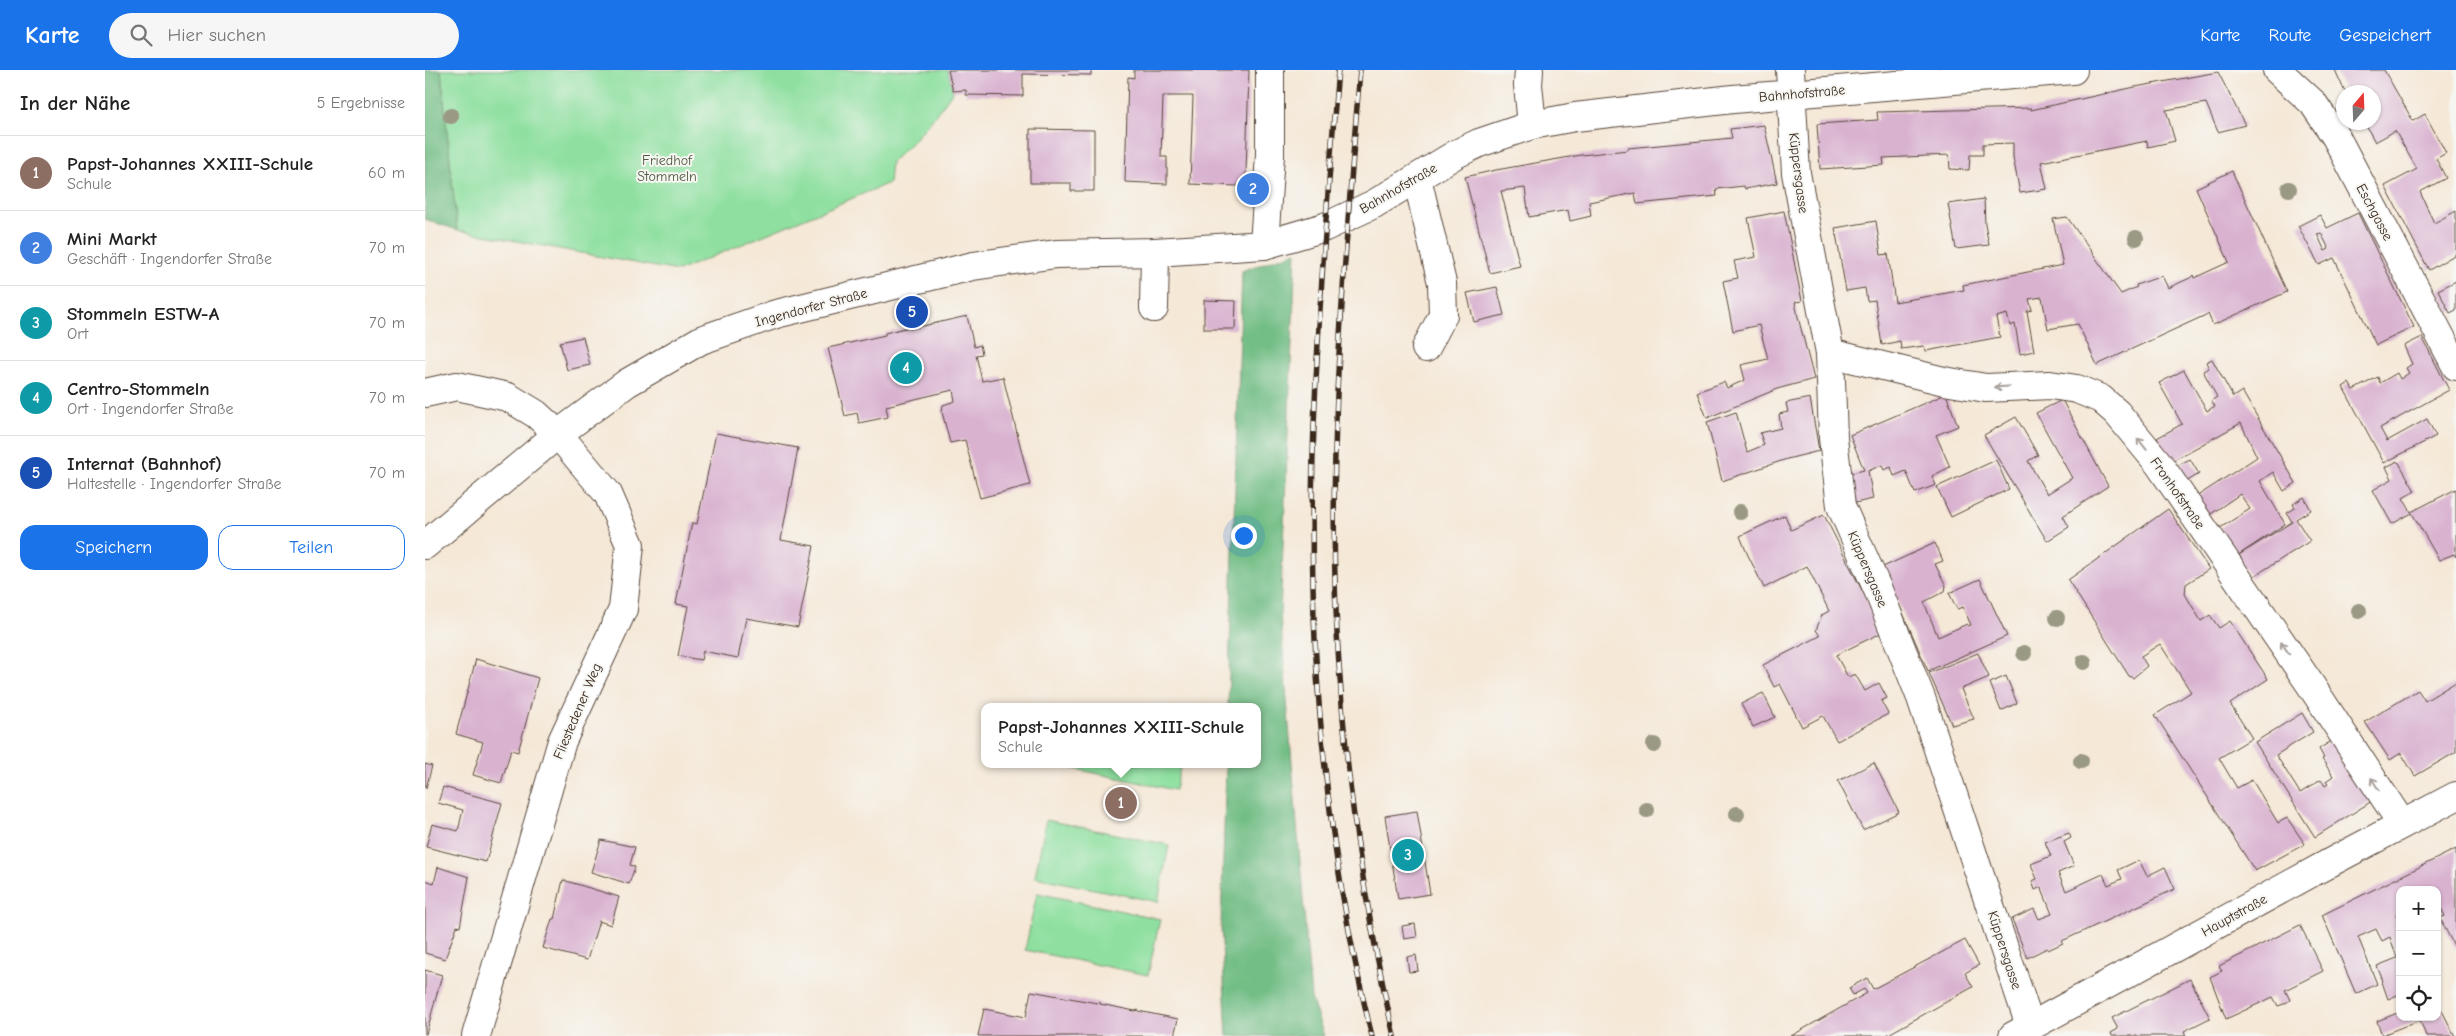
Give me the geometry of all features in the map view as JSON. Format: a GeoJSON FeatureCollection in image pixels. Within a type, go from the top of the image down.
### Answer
{"type":"FeatureCollection","features":[{"type":"Feature","properties":{"kind":"street"},"geometry":{"type":"LineString","coordinates":[[1264,245],[1270,155],[1269,70]]}},
{"type":"Feature","properties":{"kind":"street"},"geometry":{"type":"LineString","coordinates":[[1529,70],[1528,85],[1532,125]]}},
{"type":"Feature","properties":{"kind":"street","name":"Bahnhofstraße"},"geometry":{"type":"LineString","coordinates":[[1348,216],[1375,204],[1456,154],[1479,143],[1532,125],[1791,82],[2073,70]]}},
{"type":"Feature","properties":{"kind":"street","name":"Eschgasse"},"geometry":{"type":"LineString","coordinates":[[2277,70],[2313,103],[2335,137],[2456,366]]}},
{"type":"Feature","properties":{"kind":"street","name":"Küppersgasse"},"geometry":{"type":"LineString","coordinates":[[1791,82],[1796,173],[1830,353],[1833,438],[1841,506],[1878,590],[1921,698],[2022,1031]]}},
{"type":"Feature","properties":{"kind":"street"},"geometry":{"type":"LineString","coordinates":[[1417,178],[1442,283],[1443,315],[1427,348]]}},
{"type":"Feature","properties":{"kind":"street","name":"Ingendorfer Straße"},"geometry":{"type":"LineString","coordinates":[[425,545],[558,434],[627,384],[701,340],[777,314],[973,266],[1056,254],[1155,252],[1264,245],[1325,227],[1348,216]]}},
{"type":"Feature","properties":{"kind":"street"},"geometry":{"type":"LineString","coordinates":[[1154,308],[1155,252]]}},
{"type":"Feature","properties":{"kind":"street","name":"Fronhofstraße"},"geometry":{"type":"LineString","coordinates":[[1830,353],[1944,381],[1986,388],[2050,385],[2077,389],[2101,399],[2117,413],[2159,464],[2310,684],[2402,824]]}},
{"type":"Feature","properties":{"kind":"street","name":"Fliestedener Weg"},"geometry":{"type":"LineString","coordinates":[[425,393],[457,386],[508,397],[536,414],[558,434],[608,494],[630,545],[623,609],[562,741],[476,1036]]}},
{"type":"Feature","properties":{"kind":"street","name":"Hauptstraße"},"geometry":{"type":"LineString","coordinates":[[2022,1031],[2456,796]]}},
{"type":"Feature","properties":{"kind":"green space"},"geometry":{"type":"Polygon","coordinates":[[[425,70],[441,70],[457,230],[425,219],[425,70]]]}},
{"type":"Feature","properties":{"kind":"green space","name":"Friedhof Stommeln"},"geometry":{"type":"Polygon","coordinates":[[[441,70],[948,70],[953,91],[924,128],[891,162],[889,183],[678,271],[457,230],[441,70]]]}},
{"type":"Feature","properties":{"kind":"green space"},"geometry":{"type":"Polygon","coordinates":[[[1296,252],[1280,614],[1311,998],[1324,1036],[1227,1036],[1221,926],[1226,768],[1261,768],[1261,703],[1228,703],[1242,271],[1296,252]]]}},
{"type":"Feature","properties":{"kind":"green space"},"geometry":{"type":"Polygon","coordinates":[[[1071,768],[1180,768],[1175,790],[1071,768]]]}},
{"type":"Feature","properties":{"kind":"green space"},"geometry":{"type":"Polygon","coordinates":[[[1046,820],[1169,845],[1158,902],[1035,877],[1046,820]]]}},
{"type":"Feature","properties":{"kind":"green space"},"geometry":{"type":"Polygon","coordinates":[[[1037,893],[1160,919],[1148,975],[1025,950],[1037,893]]]}},
{"type":"Feature","properties":{"kind":"building"},"geometry":{"type":"Polygon","coordinates":[[[948,70],[1091,70],[1091,75],[1023,74],[1023,96],[966,95],[966,90],[953,91],[948,70]]]}},
{"type":"Feature","properties":{"kind":"building"},"geometry":{"type":"Polygon","coordinates":[[[1134,70],[1249,70],[1246,173],[1237,186],[1190,184],[1193,96],[1163,96],[1161,157],[1167,157],[1167,184],[1125,182],[1128,77],[1134,78],[1134,70]]]}},
{"type":"Feature","properties":{"kind":"building"},"geometry":{"type":"Polygon","coordinates":[[[2335,70],[2384,70],[2413,121],[2425,114],[2446,153],[2436,159],[2446,178],[2420,192],[2434,223],[2456,211],[2456,254],[2429,270],[2385,186],[2417,169],[2395,131],[2375,142],[2368,130],[2381,130],[2381,85],[2342,85],[2335,70]]]}},
{"type":"Feature","properties":{"kind":"building"},"geometry":{"type":"Polygon","coordinates":[[[2218,72],[2245,125],[2218,132],[2206,103],[2166,110],[2175,141],[2148,147],[2147,141],[2041,162],[2047,189],[2020,193],[2013,157],[2013,143],[1983,144],[1983,155],[1970,155],[1969,170],[1950,169],[1949,155],[1883,158],[1884,165],[1820,169],[1817,124],[1878,120],[1877,112],[2031,108],[2031,110],[2135,87],[2218,72]]]}},
{"type":"Feature","properties":{"kind":"building"},"geometry":{"type":"Polygon","coordinates":[[[1764,125],[1777,183],[1745,189],[1744,186],[1716,189],[1717,196],[1637,204],[1635,193],[1589,202],[1591,216],[1570,221],[1568,210],[1529,217],[1525,188],[1501,191],[1520,266],[1490,273],[1465,177],[1581,155],[1628,150],[1628,148],[1732,138],[1730,129],[1764,125]]]}},
{"type":"Feature","properties":{"kind":"building"},"geometry":{"type":"Polygon","coordinates":[[[1030,129],[1094,130],[1094,191],[1071,191],[1071,183],[1030,183],[1030,129]]]}},
{"type":"Feature","properties":{"kind":"building"},"geometry":{"type":"Polygon","coordinates":[[[2232,171],[2287,292],[2213,325],[2208,314],[2097,365],[2078,324],[2048,329],[2042,297],[2029,299],[2032,310],[2027,311],[2034,351],[2020,354],[2015,324],[2010,326],[2007,314],[1996,317],[2000,337],[1926,351],[1924,346],[1901,349],[1900,341],[1882,345],[1875,300],[1867,301],[1865,288],[1846,291],[1835,228],[1876,221],[1881,255],[1888,254],[1895,302],[1964,290],[1963,285],[2063,265],[2053,219],[2067,217],[2121,294],[2137,287],[2136,285],[2162,276],[2168,288],[2193,275],[2194,278],[2229,262],[2196,188],[2232,171]]]}},
{"type":"Feature","properties":{"kind":"building"},"geometry":{"type":"Polygon","coordinates":[[[1984,199],[1985,225],[1989,245],[1956,249],[1948,204],[1984,199]]]}},
{"type":"Feature","properties":{"kind":"building"},"geometry":{"type":"Polygon","coordinates":[[[1784,211],[1802,301],[1795,302],[1814,379],[1777,389],[1707,418],[1697,392],[1724,382],[1727,388],[1745,380],[1741,365],[1768,359],[1759,325],[1733,331],[1723,281],[1738,278],[1734,261],[1756,257],[1748,218],[1784,211]]]}},
{"type":"Feature","properties":{"kind":"building"},"geometry":{"type":"Polygon","coordinates":[[[2358,213],[2414,327],[2376,345],[2334,258],[2319,265],[2298,226],[2320,215],[2327,228],[2358,213]],[[2321,233],[2317,234],[2325,251],[2329,249],[2321,233]]]}},
{"type":"Feature","properties":{"kind":"building"},"geometry":{"type":"Polygon","coordinates":[[[2456,281],[2456,310],[2450,313],[2438,290],[2456,281]]]}},
{"type":"Feature","properties":{"kind":"building"},"geometry":{"type":"Polygon","coordinates":[[[1497,287],[1504,315],[1474,322],[1467,293],[1497,287]]]}},
{"type":"Feature","properties":{"kind":"building"},"geometry":{"type":"Polygon","coordinates":[[[1204,300],[1236,301],[1235,329],[1204,329],[1204,300]]]}},
{"type":"Feature","properties":{"kind":"building"},"geometry":{"type":"Polygon","coordinates":[[[967,316],[974,347],[980,345],[982,354],[976,355],[982,381],[1003,377],[1030,485],[980,498],[965,440],[950,443],[942,412],[943,405],[955,401],[953,390],[886,406],[888,417],[859,423],[857,413],[845,416],[828,348],[885,335],[885,333],[909,327],[910,329],[967,316]]]}},
{"type":"Feature","properties":{"kind":"building"},"geometry":{"type":"Polygon","coordinates":[[[583,337],[590,365],[567,370],[560,342],[583,337]]]}},
{"type":"Feature","properties":{"kind":"building"},"geometry":{"type":"Polygon","coordinates":[[[2422,337],[2449,390],[2380,428],[2387,441],[2427,419],[2436,436],[2384,463],[2343,387],[2349,383],[2353,390],[2378,377],[2380,383],[2397,373],[2400,379],[2409,373],[2406,368],[2412,364],[2404,346],[2422,337]]]}},
{"type":"Feature","properties":{"kind":"building"},"geometry":{"type":"Polygon","coordinates":[[[2212,359],[2233,397],[2242,391],[2296,483],[2284,491],[2273,472],[2260,481],[2285,524],[2237,556],[2220,528],[2250,509],[2240,494],[2208,516],[2196,497],[2257,457],[2241,423],[2172,461],[2157,438],[2182,424],[2159,383],[2184,370],[2207,411],[2215,406],[2211,401],[2217,397],[2203,371],[2209,368],[2206,362],[2212,359]]]}},
{"type":"Feature","properties":{"kind":"building"},"geometry":{"type":"Polygon","coordinates":[[[1946,394],[1958,426],[1936,435],[1950,467],[1932,476],[1936,485],[1915,493],[1906,471],[1894,476],[1891,467],[1884,470],[1882,465],[1868,471],[1873,499],[1855,503],[1848,474],[1864,470],[1850,435],[1946,394]]]}},
{"type":"Feature","properties":{"kind":"building"},"geometry":{"type":"Polygon","coordinates":[[[1810,398],[1819,451],[1787,459],[1722,481],[1707,422],[1736,412],[1747,452],[1764,445],[1760,433],[1781,428],[1779,414],[1788,412],[1786,403],[1810,398]]]}},
{"type":"Feature","properties":{"kind":"building"},"geometry":{"type":"Polygon","coordinates":[[[2062,400],[2108,486],[2063,516],[2069,527],[2047,541],[1984,435],[2016,417],[2038,455],[2028,461],[2047,494],[2072,478],[2036,413],[2062,400]]]}},
{"type":"Feature","properties":{"kind":"building"},"geometry":{"type":"Polygon","coordinates":[[[716,433],[798,448],[781,540],[814,546],[798,627],[746,618],[738,658],[703,651],[701,660],[678,656],[688,606],[676,604],[692,523],[697,524],[716,433]]]}},
{"type":"Feature","properties":{"kind":"building"},"geometry":{"type":"Polygon","coordinates":[[[2190,459],[2199,474],[2186,482],[2176,466],[2190,459]]]}},
{"type":"Feature","properties":{"kind":"building"},"geometry":{"type":"Polygon","coordinates":[[[1996,460],[2009,489],[1951,517],[1937,487],[1996,460]]]}},
{"type":"Feature","properties":{"kind":"building"},"geometry":{"type":"Polygon","coordinates":[[[2398,461],[2415,491],[2403,498],[2411,512],[2456,489],[2456,557],[2454,554],[2439,560],[2412,513],[2392,524],[2373,490],[2392,479],[2386,467],[2398,461]]]}},
{"type":"Feature","properties":{"kind":"building"},"geometry":{"type":"Polygon","coordinates":[[[2304,497],[2311,510],[2296,519],[2310,541],[2251,578],[2237,556],[2292,522],[2287,513],[2295,508],[2293,504],[2304,497]]]}},
{"type":"Feature","properties":{"kind":"building"},"geometry":{"type":"Polygon","coordinates":[[[2168,509],[2209,569],[2186,584],[2185,594],[2201,621],[2210,615],[2219,628],[2230,621],[2268,679],[2230,704],[2252,738],[2219,758],[2237,788],[2252,780],[2278,823],[2287,818],[2305,844],[2255,871],[2155,715],[2191,692],[2160,644],[2141,656],[2147,666],[2133,678],[2129,676],[2068,580],[2168,509]]]}},
{"type":"Feature","properties":{"kind":"building"},"geometry":{"type":"Polygon","coordinates":[[[1785,515],[1791,530],[1824,515],[1883,632],[1836,655],[1848,677],[1855,674],[1865,691],[1879,683],[1887,698],[1881,701],[1888,714],[1837,741],[1823,716],[1802,727],[1780,684],[1774,687],[1763,665],[1820,636],[1816,630],[1822,615],[1829,611],[1807,566],[1764,588],[1746,551],[1740,536],[1785,515]]]}},
{"type":"Feature","properties":{"kind":"building"},"geometry":{"type":"Polygon","coordinates":[[[1935,543],[1943,561],[1935,564],[1946,586],[1945,591],[1924,602],[1938,637],[1967,624],[1968,626],[1971,625],[1963,607],[1957,609],[1949,593],[1980,579],[2007,636],[1928,671],[1883,567],[1935,543]]]}},
{"type":"Feature","properties":{"kind":"building"},"geometry":{"type":"Polygon","coordinates":[[[1978,653],[1989,677],[1961,689],[1974,719],[1952,725],[1929,673],[1978,653]]]}},
{"type":"Feature","properties":{"kind":"building"},"geometry":{"type":"Polygon","coordinates":[[[476,659],[538,678],[518,752],[511,750],[501,783],[473,775],[483,742],[456,734],[476,659]]]}},
{"type":"Feature","properties":{"kind":"building"},"geometry":{"type":"Polygon","coordinates":[[[2006,676],[2017,703],[2001,711],[1990,683],[2006,676]]]}},
{"type":"Feature","properties":{"kind":"building"},"geometry":{"type":"Polygon","coordinates":[[[2456,682],[2456,752],[2415,776],[2401,753],[2390,760],[2365,722],[2418,690],[2425,701],[2456,682]]]}},
{"type":"Feature","properties":{"kind":"building"},"geometry":{"type":"Polygon","coordinates":[[[1763,693],[1775,717],[1753,727],[1741,704],[1763,693]]]}},
{"type":"Feature","properties":{"kind":"building"},"geometry":{"type":"Polygon","coordinates":[[[2302,713],[2313,732],[2276,755],[2300,793],[2321,780],[2325,786],[2328,784],[2326,781],[2333,776],[2322,759],[2324,758],[2319,749],[2333,740],[2372,801],[2315,837],[2255,742],[2302,713]]]}},
{"type":"Feature","properties":{"kind":"building"},"geometry":{"type":"Polygon","coordinates":[[[1874,763],[1899,812],[1863,830],[1838,781],[1874,763]]]}},
{"type":"Feature","properties":{"kind":"building"},"geometry":{"type":"Polygon","coordinates":[[[425,764],[432,766],[426,788],[425,788],[425,764]]]}},
{"type":"Feature","properties":{"kind":"building"},"geometry":{"type":"Polygon","coordinates":[[[443,787],[502,803],[486,862],[426,847],[432,824],[458,831],[463,810],[438,803],[443,787]]]}},
{"type":"Feature","properties":{"kind":"building"},"geometry":{"type":"Polygon","coordinates":[[[1417,811],[1430,894],[1398,899],[1385,816],[1417,811]]]}},
{"type":"Feature","properties":{"kind":"building"},"geometry":{"type":"Polygon","coordinates":[[[2069,833],[2071,838],[2064,842],[2074,866],[2058,873],[2066,891],[2103,874],[2108,885],[2122,879],[2118,870],[2139,860],[2147,876],[2165,867],[2175,889],[2062,941],[2063,943],[2048,950],[2047,948],[2027,958],[2012,919],[2034,909],[2039,919],[2052,914],[2041,887],[2035,890],[2032,881],[2037,879],[2031,864],[2051,856],[2045,842],[2069,833]]]}},
{"type":"Feature","properties":{"kind":"building"},"geometry":{"type":"Polygon","coordinates":[[[601,840],[635,847],[630,865],[635,867],[629,884],[591,872],[601,840]]]}},
{"type":"Feature","properties":{"kind":"building"},"geometry":{"type":"Polygon","coordinates":[[[2456,849],[2456,950],[2441,920],[2441,918],[2445,916],[2441,908],[2441,886],[2396,886],[2396,955],[2390,937],[2382,941],[2376,929],[2358,937],[2377,984],[2356,994],[2322,915],[2456,849]]]}},
{"type":"Feature","properties":{"kind":"building"},"geometry":{"type":"Polygon","coordinates":[[[438,867],[469,877],[460,927],[457,926],[445,959],[425,953],[425,880],[434,883],[438,867]]]}},
{"type":"Feature","properties":{"kind":"building"},"geometry":{"type":"Polygon","coordinates":[[[563,880],[619,897],[611,925],[599,921],[587,960],[543,948],[552,919],[554,919],[563,880]]]}},
{"type":"Feature","properties":{"kind":"building"},"geometry":{"type":"Polygon","coordinates":[[[1415,924],[1417,937],[1404,939],[1402,926],[1415,924]]]}},
{"type":"Feature","properties":{"kind":"building"},"geometry":{"type":"Polygon","coordinates":[[[2300,925],[2323,971],[2285,990],[2290,1000],[2284,1004],[2278,1006],[2273,997],[2226,1019],[2210,977],[2222,971],[2219,966],[2300,925]]]}},
{"type":"Feature","properties":{"kind":"building"},"geometry":{"type":"Polygon","coordinates":[[[1965,940],[1979,965],[1965,973],[1973,987],[1885,1036],[1791,1036],[1867,993],[1864,989],[1853,995],[1849,988],[1867,978],[1873,989],[1965,940]]]}},
{"type":"Feature","properties":{"kind":"building"},"geometry":{"type":"Polygon","coordinates":[[[1416,955],[1418,971],[1409,972],[1407,957],[1416,955]]]}},
{"type":"Feature","properties":{"kind":"building"},"geometry":{"type":"Polygon","coordinates":[[[2396,958],[2396,996],[2388,999],[2377,966],[2396,958]]]}},
{"type":"Feature","properties":{"kind":"building"},"geometry":{"type":"Polygon","coordinates":[[[425,970],[442,975],[426,1034],[425,1034],[425,970]]]}},
{"type":"Feature","properties":{"kind":"building"},"geometry":{"type":"Polygon","coordinates":[[[2190,979],[2210,1018],[2184,1031],[2186,1036],[2112,1036],[2111,1033],[2118,1029],[2112,1018],[2190,979]]]}},
{"type":"Feature","properties":{"kind":"building"},"geometry":{"type":"Polygon","coordinates":[[[1031,991],[1100,1002],[1100,1004],[1178,1019],[1174,1036],[978,1036],[984,1009],[1026,1017],[1031,991]]]}},
{"type":"Feature","properties":{"kind":"building"},"geometry":{"type":"Polygon","coordinates":[[[2441,1009],[2455,1036],[2426,1036],[2420,1021],[2441,1021],[2441,1009]]]}},
{"type":"Feature","properties":{"kind":"building"},"geometry":{"type":"Polygon","coordinates":[[[2396,1014],[2396,1021],[2417,1021],[2382,1035],[2377,1021],[2396,1014]]]}},
{"type":"Feature","properties":{"kind":"railway"},"geometry":{"type":"LineString","coordinates":[[1338,70],[1317,358],[1313,455],[1313,601],[1317,674],[1331,820],[1342,893],[1372,1036]]}},
{"type":"Feature","properties":{"kind":"railway"},"geometry":{"type":"LineString","coordinates":[[1360,70],[1338,367],[1334,516],[1335,591],[1347,759],[1359,852],[1366,898],[1394,1036]]}},
{"type":"Feature","properties":{"kind":"place","name":"Mini Markt"},"geometry":{"type":"Point","coordinates":[1253,189]}},
{"type":"Feature","properties":{"kind":"place","name":"Internat (Bahnhof)"},"geometry":{"type":"Point","coordinates":[912,312]}},
{"type":"Feature","properties":{"kind":"place","name":"Centro-Stommeln"},"geometry":{"type":"Point","coordinates":[906,368]}},
{"type":"Feature","properties":{"kind":"place","name":"Papst-Johannes XXIII-Schule"},"geometry":{"type":"Point","coordinates":[1121,803]}},
{"type":"Feature","properties":{"kind":"place","name":"Stommeln ESTW-A"},"geometry":{"type":"Point","coordinates":[1408,855]}}]}
